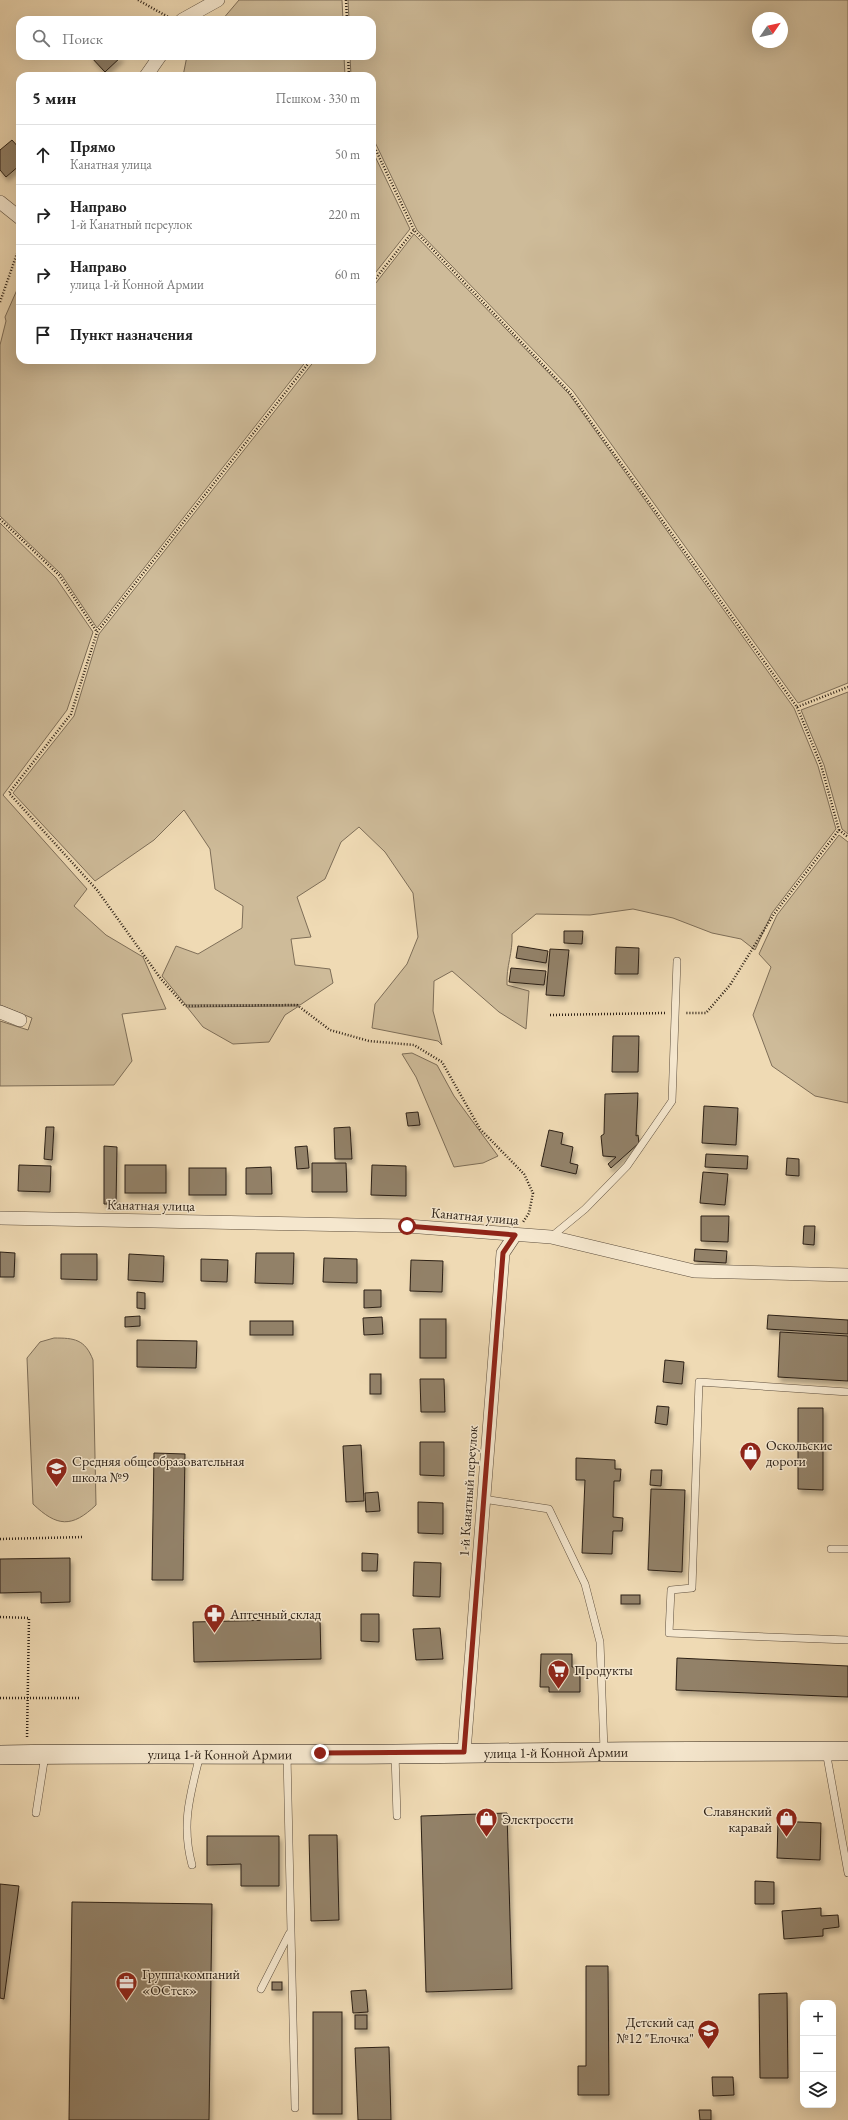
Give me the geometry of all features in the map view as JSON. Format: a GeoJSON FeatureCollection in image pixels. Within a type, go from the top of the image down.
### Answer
{"type":"FeatureCollection","features":[{"type":"Feature","properties":{"kind":"main road","name":"улица 1-й Конной Армии"},"geometry":{"type":"LineString","coordinates":[[0,1755],[200,1753],[395,1754],[604,1750],[848,1751]]}},
{"type":"Feature","properties":{"kind":"street"},"geometry":{"type":"LineString","coordinates":[[189,16],[218,0]]}},
{"type":"Feature","properties":{"kind":"street"},"geometry":{"type":"LineString","coordinates":[[149,72],[157,60]]}},
{"type":"Feature","properties":{"kind":"street"},"geometry":{"type":"LineString","coordinates":[[0,202],[16,215]]}},
{"type":"Feature","properties":{"kind":"street"},"geometry":{"type":"LineString","coordinates":[[0,1012],[20,1020]]}},
{"type":"Feature","properties":{"kind":"street","name":"Канатная улица"},"geometry":{"type":"LineString","coordinates":[[0,1218],[407,1226],[551,1237],[694,1271],[848,1275]]}},
{"type":"Feature","properties":{"kind":"street","name":"1-й Канатный переулок"},"geometry":{"type":"LineString","coordinates":[[464,1752],[503,1253],[515,1235]]}},
{"type":"Feature","properties":{"kind":"lane"},"geometry":{"type":"LineString","coordinates":[[551,1237],[586,1209],[628,1166],[672,1101],[677,961]]}},
{"type":"Feature","properties":{"kind":"lane"},"geometry":{"type":"LineString","coordinates":[[848,1392],[699,1382],[692,1588],[671,1590],[669,1633],[848,1640]]}},
{"type":"Feature","properties":{"kind":"lane"},"geometry":{"type":"LineString","coordinates":[[483,1499],[549,1509],[555,1521],[585,1584],[600,1642],[604,1750]]}},
{"type":"Feature","properties":{"kind":"lane"},"geometry":{"type":"LineString","coordinates":[[831,1549],[848,1549]]}},
{"type":"Feature","properties":{"kind":"lane"},"geometry":{"type":"LineString","coordinates":[[826,1751],[848,1873]]}},
{"type":"Feature","properties":{"kind":"lane"},"geometry":{"type":"LineString","coordinates":[[192,1865],[187,1846],[186,1815],[200,1753]]}},
{"type":"Feature","properties":{"kind":"lane"},"geometry":{"type":"LineString","coordinates":[[286,1753],[289,1802],[290,1932],[295,2108]]}},
{"type":"Feature","properties":{"kind":"lane"},"geometry":{"type":"LineString","coordinates":[[395,1754],[397,1816]]}},
{"type":"Feature","properties":{"kind":"lane"},"geometry":{"type":"LineString","coordinates":[[36,1755],[36,1813]]}},
{"type":"Feature","properties":{"kind":"lane"},"geometry":{"type":"LineString","coordinates":[[261,1989],[290,1932]]}},
{"type":"Feature","properties":{"kind":"path"},"geometry":{"type":"LineString","coordinates":[[138,0],[167,16]]}},
{"type":"Feature","properties":{"kind":"path"},"geometry":{"type":"LineString","coordinates":[[346,0],[347,16]]}},
{"type":"Feature","properties":{"kind":"path"},"geometry":{"type":"LineString","coordinates":[[348,60],[349,72]]}},
{"type":"Feature","properties":{"kind":"path"},"geometry":{"type":"LineString","coordinates":[[376,150],[414,230],[570,393],[797,707],[821,765],[839,830],[848,837]]}},
{"type":"Feature","properties":{"kind":"path"},"geometry":{"type":"LineString","coordinates":[[376,278],[414,230]]}},
{"type":"Feature","properties":{"kind":"path"},"geometry":{"type":"LineString","coordinates":[[0,302],[16,256]]}},
{"type":"Feature","properties":{"kind":"path"},"geometry":{"type":"LineString","coordinates":[[308,364],[97,632],[71,714],[9,793],[97,890],[161,979],[185,1006],[297,1005],[330,1030],[369,1041],[414,1045],[442,1062],[480,1129],[524,1174],[533,1193],[530,1213],[515,1235]]}},
{"type":"Feature","properties":{"kind":"path"},"geometry":{"type":"LineString","coordinates":[[0,519],[59,575],[97,632]]}},
{"type":"Feature","properties":{"kind":"path"},"geometry":{"type":"LineString","coordinates":[[797,707],[848,687]]}},
{"type":"Feature","properties":{"kind":"path"},"geometry":{"type":"LineString","coordinates":[[550,1015],[706,1013],[730,985],[774,914],[839,830]]}},
{"type":"Feature","properties":{"kind":"path"},"geometry":{"type":"LineString","coordinates":[[0,1539],[84,1537]]}},
{"type":"Feature","properties":{"kind":"path"},"geometry":{"type":"LineString","coordinates":[[0,1617],[29,1618],[27,1699],[36,1755]]}},
{"type":"Feature","properties":{"kind":"path"},"geometry":{"type":"LineString","coordinates":[[0,1698],[78,1698]]}},
{"type":"Feature","properties":{"kind":"shaded area"},"geometry":{"type":"Polygon","coordinates":[[[239,0],[342,0],[343,16],[225,16],[239,0]]]}},
{"type":"Feature","properties":{"kind":"shaded area"},"geometry":{"type":"Polygon","coordinates":[[[348,0],[848,0],[848,683],[798,703],[573,391],[417,230],[376,144],[376,72],[351,72],[350,60],[376,60],[376,16],[349,16],[348,0]]]}},
{"type":"Feature","properties":{"kind":"shaded area"},"geometry":{"type":"Polygon","coordinates":[[[186,60],[344,60],[345,72],[184,72],[186,60]]]}},
{"type":"Feature","properties":{"kind":"shaded area"},"geometry":{"type":"Polygon","coordinates":[[[376,158],[410,229],[376,272],[376,158]]]}},
{"type":"Feature","properties":{"kind":"shaded area"},"geometry":{"type":"Polygon","coordinates":[[[414,234],[569,394],[794,708],[818,766],[836,829],[772,913],[755,950],[741,939],[712,933],[673,918],[633,909],[590,915],[536,914],[512,934],[512,947],[508,972],[507,985],[529,991],[526,1029],[499,1012],[452,971],[434,981],[433,1011],[442,1045],[438,1041],[372,1028],[375,1004],[407,964],[418,937],[413,893],[385,852],[359,827],[341,842],[325,879],[297,897],[311,937],[291,939],[295,965],[330,969],[333,983],[300,1005],[186,1005],[162,976],[176,946],[198,954],[242,928],[243,906],[215,889],[210,849],[184,810],[154,840],[95,881],[13,793],[74,716],[99,634],[312,364],[376,364],[376,283],[414,234]]]}},
{"type":"Feature","properties":{"kind":"shaded area"},"geometry":{"type":"Polygon","coordinates":[[[16,292],[16,364],[304,364],[97,628],[61,574],[0,516],[0,345],[6,321],[5,317],[16,292]]]}},
{"type":"Feature","properties":{"kind":"shaded area"},"geometry":{"type":"Polygon","coordinates":[[[0,523],[56,578],[93,632],[67,710],[3,795],[87,889],[74,906],[106,935],[143,957],[166,1009],[122,1014],[132,1061],[114,1085],[0,1086],[0,1021],[28,1030],[32,1018],[0,1005],[0,523]]]}},
{"type":"Feature","properties":{"kind":"shaded area"},"geometry":{"type":"Polygon","coordinates":[[[848,692],[848,834],[842,829],[824,765],[801,710],[848,692]]]}},
{"type":"Feature","properties":{"kind":"shaded area"},"geometry":{"type":"Polygon","coordinates":[[[839,835],[848,842],[848,1103],[815,1096],[772,1066],[753,1015],[771,967],[759,954],[777,915],[839,835]]]}},
{"type":"Feature","properties":{"kind":"shaded area"},"geometry":{"type":"Polygon","coordinates":[[[299,1006],[285,1015],[269,1042],[233,1044],[203,1027],[187,1007],[299,1006]]]}},
{"type":"Feature","properties":{"kind":"shaded area"},"geometry":{"type":"Polygon","coordinates":[[[412,1053],[437,1065],[454,1096],[498,1156],[483,1163],[454,1167],[416,1077],[402,1054],[412,1053]]]}},
{"type":"Feature","properties":{"kind":"shaded area"},"geometry":{"type":"Polygon","coordinates":[[[54,1338],[67,1338],[78,1341],[90,1353],[93,1360],[96,1505],[79,1518],[64,1522],[50,1517],[33,1504],[27,1358],[40,1342],[54,1338]]]}},
{"type":"Feature","properties":{"kind":"building"},"geometry":{"type":"Polygon","coordinates":[[[94,60],[118,60],[105,72],[94,60]]]}},
{"type":"Feature","properties":{"kind":"building"},"geometry":{"type":"Polygon","coordinates":[[[12,140],[16,144],[16,168],[6,177],[0,170],[0,150],[12,140]]]}},
{"type":"Feature","properties":{"kind":"building"},"geometry":{"type":"Polygon","coordinates":[[[564,931],[583,931],[582,944],[564,943],[564,931]]]}},
{"type":"Feature","properties":{"kind":"building"},"geometry":{"type":"Polygon","coordinates":[[[518,946],[548,951],[546,963],[516,958],[518,946]]]}},
{"type":"Feature","properties":{"kind":"building"},"geometry":{"type":"Polygon","coordinates":[[[616,947],[639,948],[638,974],[615,974],[616,947]]]}},
{"type":"Feature","properties":{"kind":"building"},"geometry":{"type":"Polygon","coordinates":[[[550,949],[569,950],[564,996],[546,995],[550,949]]]}},
{"type":"Feature","properties":{"kind":"building"},"geometry":{"type":"Polygon","coordinates":[[[511,968],[546,971],[544,985],[509,982],[511,968]]]}},
{"type":"Feature","properties":{"kind":"building"},"geometry":{"type":"Polygon","coordinates":[[[613,1036],[639,1036],[638,1072],[612,1072],[613,1036]]]}},
{"type":"Feature","properties":{"kind":"building"},"geometry":{"type":"Polygon","coordinates":[[[638,1093],[636,1136],[638,1135],[639,1143],[611,1168],[608,1164],[616,1157],[603,1156],[601,1136],[604,1134],[605,1094],[638,1093]]]}},
{"type":"Feature","properties":{"kind":"building"},"geometry":{"type":"Polygon","coordinates":[[[704,1106],[738,1108],[736,1145],[702,1143],[704,1106]]]}},
{"type":"Feature","properties":{"kind":"building"},"geometry":{"type":"Polygon","coordinates":[[[418,1112],[420,1125],[408,1126],[406,1113],[418,1112]]]}},
{"type":"Feature","properties":{"kind":"building"},"geometry":{"type":"Polygon","coordinates":[[[46,1127],[54,1127],[52,1160],[44,1159],[46,1127]]]}},
{"type":"Feature","properties":{"kind":"building"},"geometry":{"type":"Polygon","coordinates":[[[350,1127],[352,1159],[335,1159],[334,1128],[350,1127]]]}},
{"type":"Feature","properties":{"kind":"building"},"geometry":{"type":"Polygon","coordinates":[[[549,1130],[563,1133],[561,1144],[573,1147],[570,1163],[578,1165],[576,1174],[541,1166],[549,1130]]]}},
{"type":"Feature","properties":{"kind":"building"},"geometry":{"type":"Polygon","coordinates":[[[104,1146],[117,1147],[116,1204],[104,1204],[104,1146]]]}},
{"type":"Feature","properties":{"kind":"building"},"geometry":{"type":"Polygon","coordinates":[[[307,1146],[309,1168],[297,1169],[295,1147],[307,1146]]]}},
{"type":"Feature","properties":{"kind":"building"},"geometry":{"type":"Polygon","coordinates":[[[706,1154],[748,1156],[747,1169],[705,1167],[706,1154]]]}},
{"type":"Feature","properties":{"kind":"building"},"geometry":{"type":"Polygon","coordinates":[[[787,1158],[799,1159],[799,1176],[786,1175],[787,1158]]]}},
{"type":"Feature","properties":{"kind":"building"},"geometry":{"type":"Polygon","coordinates":[[[312,1163],[346,1163],[347,1192],[312,1192],[312,1163]]]}},
{"type":"Feature","properties":{"kind":"building"},"geometry":{"type":"Polygon","coordinates":[[[19,1165],[51,1166],[50,1192],[18,1191],[19,1165]]]}},
{"type":"Feature","properties":{"kind":"building"},"geometry":{"type":"Polygon","coordinates":[[[125,1165],[166,1165],[166,1193],[125,1193],[125,1165]]]}},
{"type":"Feature","properties":{"kind":"building"},"geometry":{"type":"Polygon","coordinates":[[[372,1165],[406,1166],[406,1196],[371,1195],[372,1165]]]}},
{"type":"Feature","properties":{"kind":"building"},"geometry":{"type":"Polygon","coordinates":[[[271,1167],[272,1194],[246,1194],[246,1168],[271,1167]]]}},
{"type":"Feature","properties":{"kind":"building"},"geometry":{"type":"Polygon","coordinates":[[[189,1168],[226,1168],[226,1195],[189,1195],[189,1168]]]}},
{"type":"Feature","properties":{"kind":"building"},"geometry":{"type":"Polygon","coordinates":[[[703,1172],[728,1174],[725,1205],[700,1203],[703,1172]]]}},
{"type":"Feature","properties":{"kind":"building"},"geometry":{"type":"Polygon","coordinates":[[[701,1216],[729,1216],[728,1242],[701,1241],[701,1216]]]}},
{"type":"Feature","properties":{"kind":"building"},"geometry":{"type":"Polygon","coordinates":[[[804,1226],[815,1226],[814,1245],[803,1244],[804,1226]]]}},
{"type":"Feature","properties":{"kind":"building"},"geometry":{"type":"Polygon","coordinates":[[[695,1249],[727,1251],[726,1263],[694,1261],[695,1249]]]}},
{"type":"Feature","properties":{"kind":"building"},"geometry":{"type":"Polygon","coordinates":[[[0,1252],[15,1253],[14,1277],[0,1277],[0,1252]]]}},
{"type":"Feature","properties":{"kind":"building"},"geometry":{"type":"Polygon","coordinates":[[[256,1253],[294,1253],[293,1284],[255,1283],[256,1253]]]}},
{"type":"Feature","properties":{"kind":"building"},"geometry":{"type":"Polygon","coordinates":[[[61,1254],[97,1254],[97,1280],[61,1279],[61,1254]]]}},
{"type":"Feature","properties":{"kind":"building"},"geometry":{"type":"Polygon","coordinates":[[[129,1254],[164,1256],[163,1282],[128,1280],[129,1254]]]}},
{"type":"Feature","properties":{"kind":"building"},"geometry":{"type":"Polygon","coordinates":[[[324,1258],[357,1259],[357,1283],[323,1282],[324,1258]]]}},
{"type":"Feature","properties":{"kind":"building"},"geometry":{"type":"Polygon","coordinates":[[[201,1259],[228,1260],[227,1282],[201,1281],[201,1259]]]}},
{"type":"Feature","properties":{"kind":"building"},"geometry":{"type":"Polygon","coordinates":[[[411,1260],[443,1261],[442,1292],[410,1291],[411,1260]]]}},
{"type":"Feature","properties":{"kind":"building"},"geometry":{"type":"Polygon","coordinates":[[[364,1290],[381,1290],[381,1307],[364,1308],[364,1290]]]}},
{"type":"Feature","properties":{"kind":"building"},"geometry":{"type":"Polygon","coordinates":[[[137,1292],[145,1293],[145,1309],[137,1308],[137,1292]]]}},
{"type":"Feature","properties":{"kind":"building"},"geometry":{"type":"Polygon","coordinates":[[[768,1315],[848,1320],[848,1334],[767,1329],[768,1315]]]}},
{"type":"Feature","properties":{"kind":"building"},"geometry":{"type":"Polygon","coordinates":[[[140,1316],[140,1326],[125,1327],[125,1317],[140,1316]]]}},
{"type":"Feature","properties":{"kind":"building"},"geometry":{"type":"Polygon","coordinates":[[[382,1317],[383,1334],[364,1335],[363,1318],[382,1317]]]}},
{"type":"Feature","properties":{"kind":"building"},"geometry":{"type":"Polygon","coordinates":[[[420,1319],[446,1319],[446,1358],[420,1358],[420,1319]]]}},
{"type":"Feature","properties":{"kind":"building"},"geometry":{"type":"Polygon","coordinates":[[[250,1321],[293,1321],[293,1335],[250,1335],[250,1321]]]}},
{"type":"Feature","properties":{"kind":"building"},"geometry":{"type":"Polygon","coordinates":[[[780,1332],[848,1336],[848,1381],[778,1377],[780,1332]]]}},
{"type":"Feature","properties":{"kind":"building"},"geometry":{"type":"Polygon","coordinates":[[[137,1340],[197,1341],[196,1368],[137,1367],[137,1340]]]}},
{"type":"Feature","properties":{"kind":"building"},"geometry":{"type":"Polygon","coordinates":[[[665,1360],[684,1362],[682,1384],[663,1382],[665,1360]]]}},
{"type":"Feature","properties":{"kind":"building"},"geometry":{"type":"Polygon","coordinates":[[[370,1374],[381,1374],[381,1394],[370,1394],[370,1374]]]}},
{"type":"Feature","properties":{"kind":"building"},"geometry":{"type":"Polygon","coordinates":[[[420,1379],[444,1379],[445,1412],[421,1412],[420,1379]]]}},
{"type":"Feature","properties":{"kind":"building"},"geometry":{"type":"Polygon","coordinates":[[[657,1406],[669,1407],[667,1425],[655,1423],[657,1406]]]}},
{"type":"Feature","properties":{"kind":"building"},"geometry":{"type":"Polygon","coordinates":[[[798,1408],[823,1408],[823,1490],[798,1489],[798,1408]]]}},
{"type":"Feature","properties":{"kind":"building"},"geometry":{"type":"Polygon","coordinates":[[[420,1442],[444,1442],[444,1476],[420,1475],[420,1442]]]}},
{"type":"Feature","properties":{"kind":"building"},"geometry":{"type":"Polygon","coordinates":[[[361,1445],[364,1501],[346,1502],[343,1446],[361,1445]]]}},
{"type":"Feature","properties":{"kind":"building"},"geometry":{"type":"Polygon","coordinates":[[[154,1453],[185,1454],[183,1580],[152,1580],[154,1453]]]}},
{"type":"Feature","properties":{"kind":"building"},"geometry":{"type":"Polygon","coordinates":[[[576,1458],[615,1460],[615,1469],[621,1469],[620,1481],[614,1481],[613,1517],[623,1518],[622,1531],[613,1531],[612,1554],[582,1553],[585,1480],[576,1480],[576,1458]]]}},
{"type":"Feature","properties":{"kind":"building"},"geometry":{"type":"Polygon","coordinates":[[[651,1470],[662,1470],[661,1486],[650,1485],[651,1470]]]}},
{"type":"Feature","properties":{"kind":"building"},"geometry":{"type":"Polygon","coordinates":[[[651,1489],[685,1490],[682,1572],[648,1570],[651,1489]]]}},
{"type":"Feature","properties":{"kind":"building"},"geometry":{"type":"Polygon","coordinates":[[[378,1492],[380,1511],[366,1512],[365,1493],[378,1492]]]}},
{"type":"Feature","properties":{"kind":"building"},"geometry":{"type":"Polygon","coordinates":[[[418,1502],[443,1503],[443,1534],[418,1533],[418,1502]]]}},
{"type":"Feature","properties":{"kind":"building"},"geometry":{"type":"Polygon","coordinates":[[[362,1553],[378,1554],[377,1571],[362,1571],[362,1553]]]}},
{"type":"Feature","properties":{"kind":"building"},"geometry":{"type":"Polygon","coordinates":[[[70,1558],[70,1602],[41,1603],[41,1592],[0,1593],[0,1559],[70,1558]]]}},
{"type":"Feature","properties":{"kind":"building"},"geometry":{"type":"Polygon","coordinates":[[[414,1562],[441,1563],[440,1597],[413,1596],[414,1562]]]}},
{"type":"Feature","properties":{"kind":"building"},"geometry":{"type":"Polygon","coordinates":[[[621,1595],[640,1595],[640,1604],[621,1604],[621,1595]]]}},
{"type":"Feature","properties":{"kind":"building"},"geometry":{"type":"Polygon","coordinates":[[[361,1614],[379,1614],[379,1642],[361,1641],[361,1614]]]}},
{"type":"Feature","properties":{"kind":"building"},"geometry":{"type":"Polygon","coordinates":[[[320,1619],[321,1659],[194,1662],[193,1622],[320,1619]]]}},
{"type":"Feature","properties":{"kind":"building"},"geometry":{"type":"Polygon","coordinates":[[[440,1628],[443,1659],[416,1660],[413,1629],[440,1628]]]}},
{"type":"Feature","properties":{"kind":"building"},"geometry":{"type":"Polygon","coordinates":[[[541,1654],[572,1654],[572,1667],[580,1667],[580,1692],[549,1692],[549,1687],[540,1687],[541,1654]]]}},
{"type":"Feature","properties":{"kind":"building"},"geometry":{"type":"Polygon","coordinates":[[[677,1658],[848,1666],[848,1697],[676,1690],[677,1658]]]}},
{"type":"Feature","properties":{"kind":"building"},"geometry":{"type":"Polygon","coordinates":[[[507,1813],[512,1989],[426,1992],[421,1816],[507,1813]]]}},
{"type":"Feature","properties":{"kind":"building"},"geometry":{"type":"Polygon","coordinates":[[[778,1821],[821,1823],[820,1860],[777,1858],[778,1821]]]}},
{"type":"Feature","properties":{"kind":"building"},"geometry":{"type":"Polygon","coordinates":[[[309,1835],[337,1835],[339,1920],[311,1921],[309,1835]]]}},
{"type":"Feature","properties":{"kind":"building"},"geometry":{"type":"Polygon","coordinates":[[[207,1836],[279,1836],[279,1886],[241,1886],[241,1864],[207,1865],[207,1836]]]}},
{"type":"Feature","properties":{"kind":"building"},"geometry":{"type":"Polygon","coordinates":[[[755,1881],[774,1882],[774,1904],[755,1904],[755,1881]]]}},
{"type":"Feature","properties":{"kind":"building"},"geometry":{"type":"Polygon","coordinates":[[[0,1884],[19,1886],[4,1999],[0,1998],[0,1884]]]}},
{"type":"Feature","properties":{"kind":"building"},"geometry":{"type":"Polygon","coordinates":[[[72,1902],[212,1904],[209,2120],[69,2120],[72,1902]]]}},
{"type":"Feature","properties":{"kind":"building"},"geometry":{"type":"Polygon","coordinates":[[[821,1908],[821,1916],[838,1915],[839,1927],[823,1929],[823,1936],[784,1939],[782,1911],[821,1908]]]}},
{"type":"Feature","properties":{"kind":"building"},"geometry":{"type":"Polygon","coordinates":[[[586,1966],[608,1966],[609,2095],[578,2095],[578,2066],[586,2066],[586,1966]]]}},
{"type":"Feature","properties":{"kind":"building"},"geometry":{"type":"Polygon","coordinates":[[[272,1982],[282,1982],[282,1990],[272,1990],[272,1982]]]}},
{"type":"Feature","properties":{"kind":"building"},"geometry":{"type":"Polygon","coordinates":[[[366,1990],[368,2012],[353,2013],[351,1991],[366,1990]]]}},
{"type":"Feature","properties":{"kind":"building"},"geometry":{"type":"Polygon","coordinates":[[[787,1993],[788,2078],[760,2078],[759,1994],[787,1993]]]}},
{"type":"Feature","properties":{"kind":"building"},"geometry":{"type":"Polygon","coordinates":[[[313,2012],[342,2012],[342,2114],[313,2114],[313,2012]]]}},
{"type":"Feature","properties":{"kind":"building"},"geometry":{"type":"Polygon","coordinates":[[[355,2015],[367,2015],[367,2029],[355,2029],[355,2015]]]}},
{"type":"Feature","properties":{"kind":"building"},"geometry":{"type":"Polygon","coordinates":[[[389,2047],[391,2120],[358,2120],[355,2048],[389,2047]]]}},
{"type":"Feature","properties":{"kind":"building"},"geometry":{"type":"Polygon","coordinates":[[[712,2077],[733,2077],[734,2095],[713,2096],[712,2077]]]}},
{"type":"Feature","properties":{"kind":"building"},"geometry":{"type":"Polygon","coordinates":[[[699,2110],[711,2110],[711,2120],[700,2120],[699,2110]]]}},
{"type":"Feature","properties":{"kind":"place","name":"Оскольские дороги"},"geometry":{"type":"Point","coordinates":[751,1472]}},
{"type":"Feature","properties":{"kind":"place","name":"Средняя общеобразовательная школа №9"},"geometry":{"type":"Point","coordinates":[57,1488]}},
{"type":"Feature","properties":{"kind":"place","name":"Аптечный склад"},"geometry":{"type":"Point","coordinates":[214,1634]}},
{"type":"Feature","properties":{"kind":"place","name":"Продукты"},"geometry":{"type":"Point","coordinates":[558,1690]}},
{"type":"Feature","properties":{"kind":"place","name":"Электросети"},"geometry":{"type":"Point","coordinates":[487,1838]}},
{"type":"Feature","properties":{"kind":"place","name":"Славянский каравай"},"geometry":{"type":"Point","coordinates":[787,1838]}},
{"type":"Feature","properties":{"kind":"place","name":"Группа компаний «ОСтек»"},"geometry":{"type":"Point","coordinates":[127,2002]}},
{"type":"Feature","properties":{"kind":"place","name":"Детский сад №12 \"Елочка\""},"geometry":{"type":"Point","coordinates":[709,2050]}},
{"type":"Feature","properties":{"kind":"route"},"geometry":{"type":"LineString","coordinates":[[320,1753],[395,1754],[464,1752],[503,1253],[515,1235],[407,1226]]}}]}
